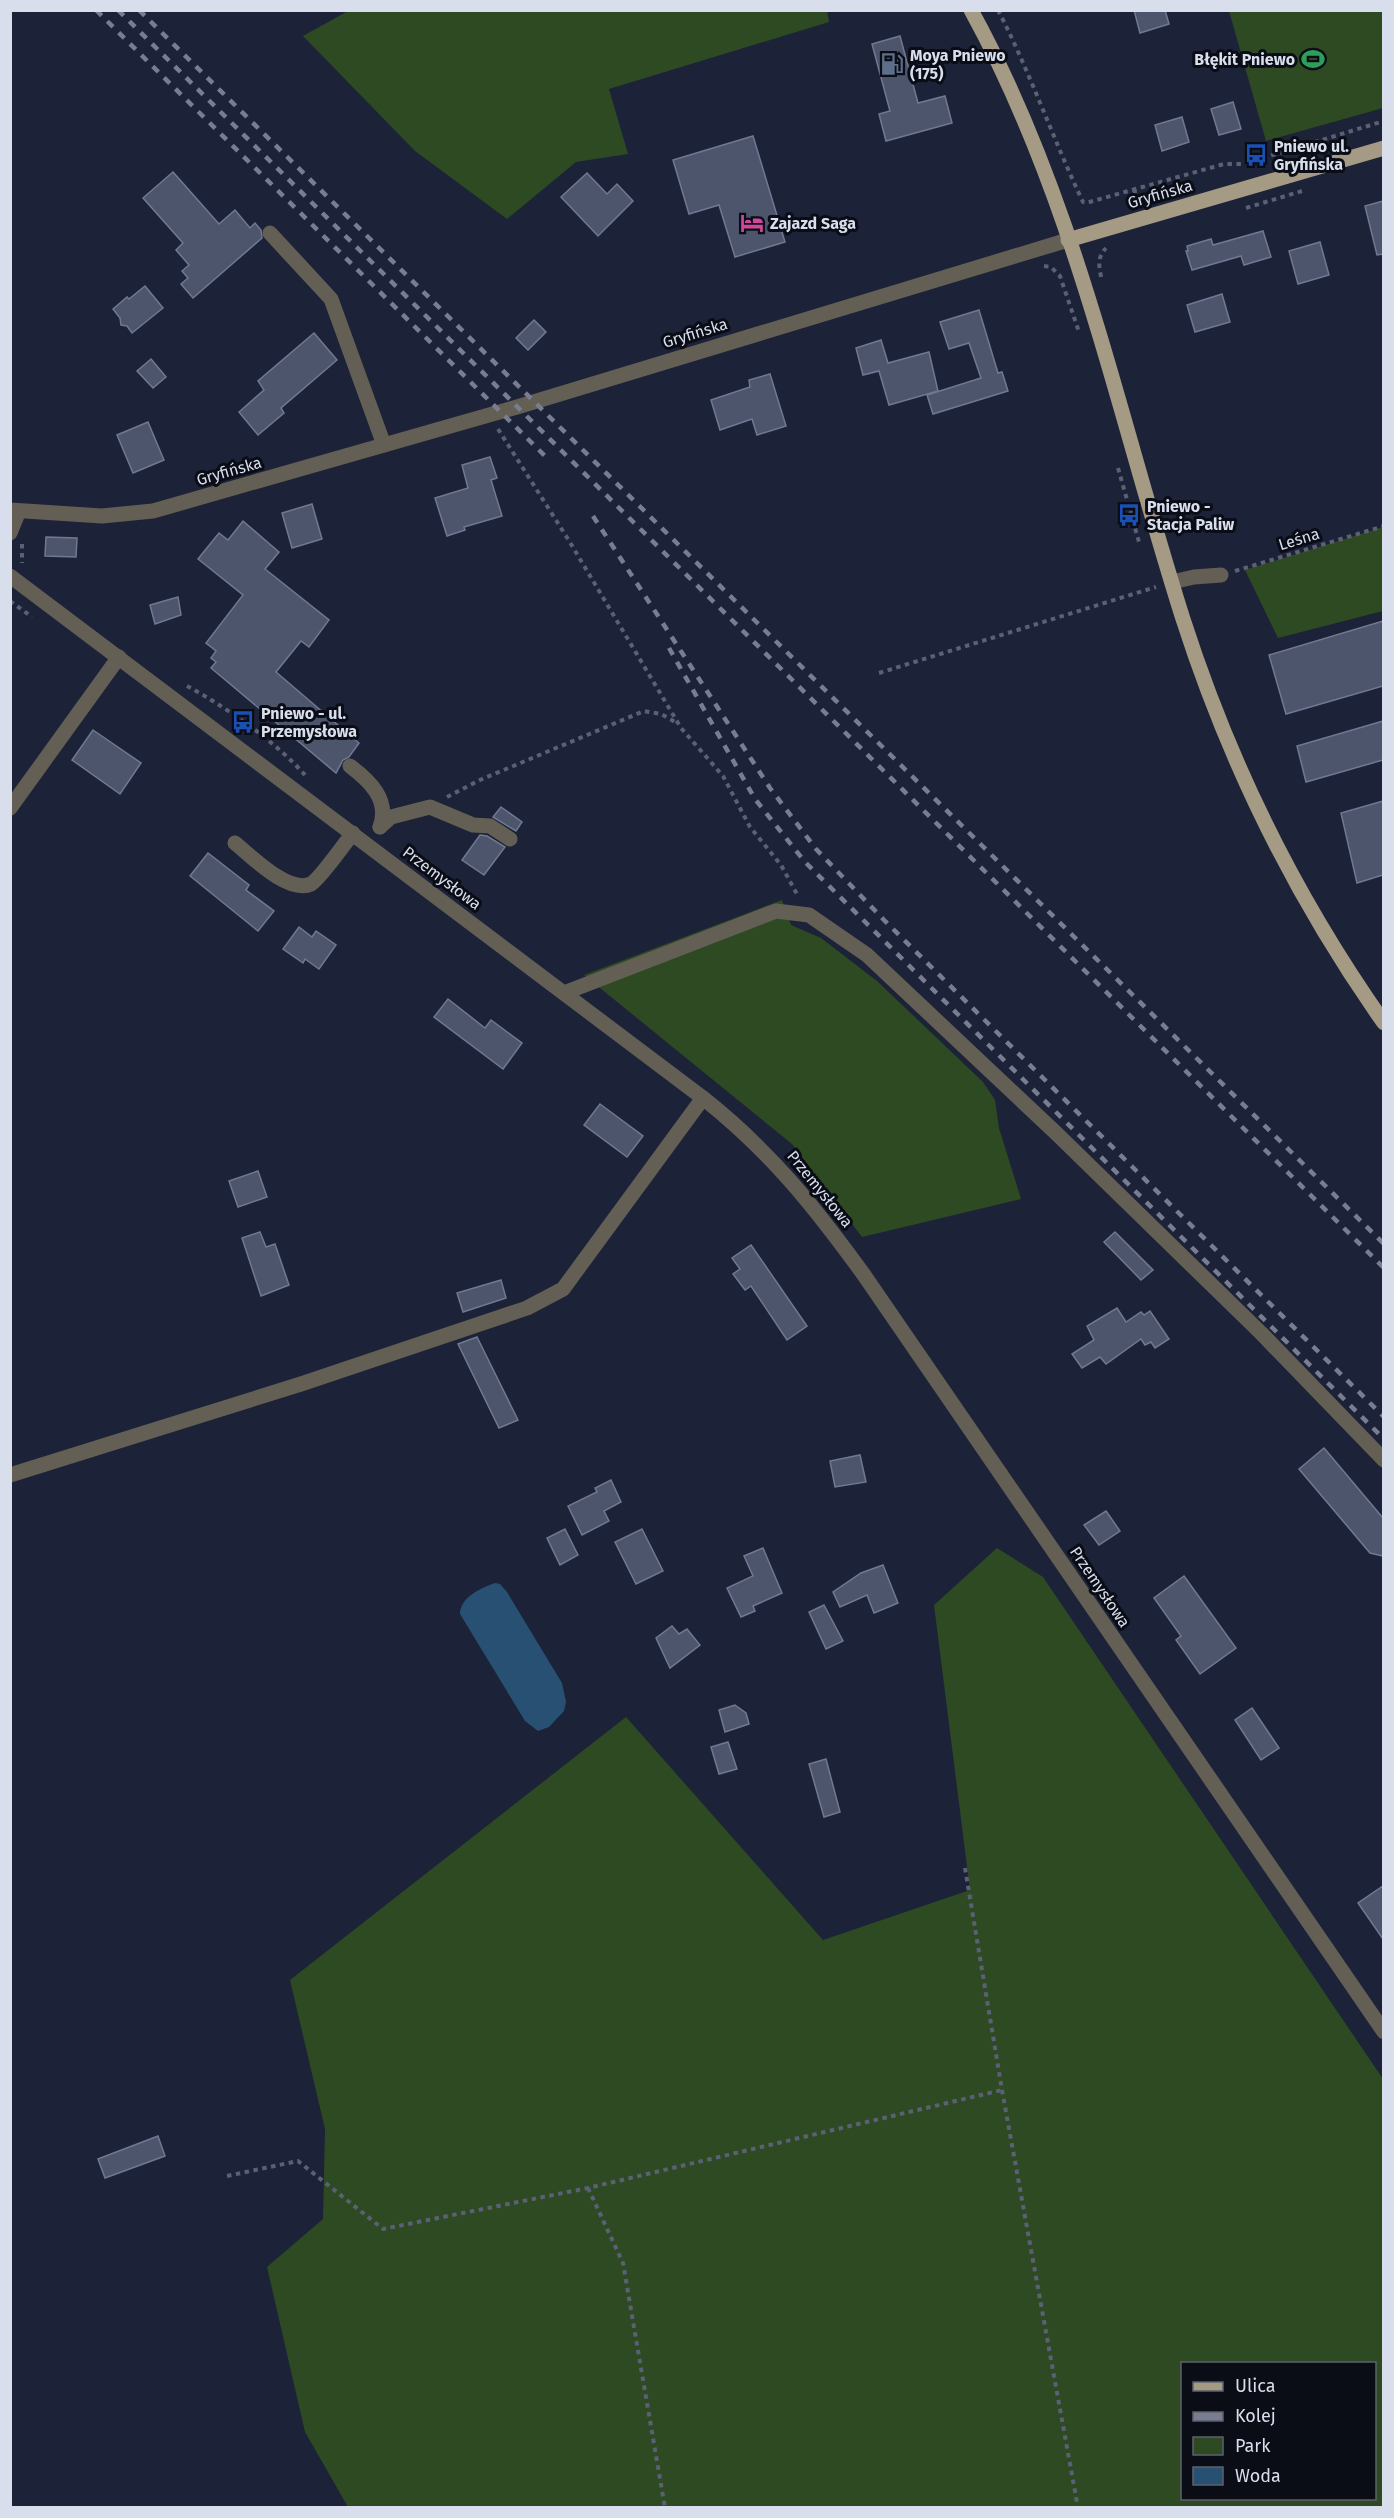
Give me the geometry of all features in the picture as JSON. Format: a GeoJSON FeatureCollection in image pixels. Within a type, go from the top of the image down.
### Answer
{"type":"FeatureCollection","features":[{"type":"Feature","properties":{"kind":"main road"},"geometry":{"type":"LineString","coordinates":[[971,10],[1036,150],[1088,297],[1186,628],[1218,714],[1269,832],[1321,926],[1383,1023]]}},
{"type":"Feature","properties":{"kind":"main road","name":"Gryfińska"},"geometry":{"type":"LineString","coordinates":[[1068,240],[1383,148]]}},
{"type":"Feature","properties":{"kind":"street"},"geometry":{"type":"LineString","coordinates":[[270,233],[331,299],[384,445]]}},
{"type":"Feature","properties":{"kind":"street","name":"Gryfińska"},"geometry":{"type":"LineString","coordinates":[[15,510],[102,516],[153,511],[517,407],[1068,240]]}},
{"type":"Feature","properties":{"kind":"street"},"geometry":{"type":"LineString","coordinates":[[15,510],[18,535]]}},
{"type":"Feature","properties":{"kind":"street","name":"Przemysłowa"},"geometry":{"type":"LineString","coordinates":[[18,573],[119,657],[703,1098],[778,1165],[803,1193],[841,1243],[1383,2032]]}},
{"type":"Feature","properties":{"kind":"street"},"geometry":{"type":"LineString","coordinates":[[1172,582],[1194,577],[1221,575]]}},
{"type":"Feature","properties":{"kind":"street"},"geometry":{"type":"LineString","coordinates":[[10,808],[119,657]]}},
{"type":"Feature","properties":{"kind":"street"},"geometry":{"type":"LineString","coordinates":[[350,766],[379,794],[383,807],[380,827]]}},
{"type":"Feature","properties":{"kind":"street"},"geometry":{"type":"LineString","coordinates":[[368,844],[380,827],[391,817],[425,808],[438,809],[473,825],[490,826],[510,839]]}},
{"type":"Feature","properties":{"kind":"street"},"geometry":{"type":"LineString","coordinates":[[235,843],[282,880],[293,885],[303,885],[314,881],[353,833]]}},
{"type":"Feature","properties":{"kind":"street"},"geometry":{"type":"LineString","coordinates":[[564,993],[777,911],[809,915],[867,955],[1056,1133],[1261,1334],[1383,1460]]}},
{"type":"Feature","properties":{"kind":"street"},"geometry":{"type":"LineString","coordinates":[[10,1474],[301,1384],[526,1308],[563,1289],[703,1098]]}},
{"type":"Feature","properties":{"kind":"path"},"geometry":{"type":"LineString","coordinates":[[998,10],[1083,202],[1224,164],[1243,164],[1383,121]]}},
{"type":"Feature","properties":{"kind":"path"},"geometry":{"type":"LineString","coordinates":[[1134,189],[1142,218]]}},
{"type":"Feature","properties":{"kind":"path"},"geometry":{"type":"LineString","coordinates":[[1068,302],[1103,293],[1099,264],[1100,255],[1107,246]]}},
{"type":"Feature","properties":{"kind":"path"},"geometry":{"type":"LineString","coordinates":[[1040,267],[1051,267],[1057,271],[1080,335]]}},
{"type":"Feature","properties":{"kind":"path"},"geometry":{"type":"LineString","coordinates":[[503,423],[495,425],[568,539],[681,728],[723,776],[750,827],[781,865],[809,915]]}},
{"type":"Feature","properties":{"kind":"path"},"geometry":{"type":"LineString","coordinates":[[1118,464],[1139,542]]}},
{"type":"Feature","properties":{"kind":"path","name":"Leśna"},"geometry":{"type":"LineString","coordinates":[[1221,575],[1383,526]]}},
{"type":"Feature","properties":{"kind":"path"},"geometry":{"type":"LineString","coordinates":[[18,535],[21,556],[18,573]]}},
{"type":"Feature","properties":{"kind":"path"},"geometry":{"type":"LineString","coordinates":[[879,673],[1172,582]]}},
{"type":"Feature","properties":{"kind":"path"},"geometry":{"type":"LineString","coordinates":[[425,808],[480,780],[644,711],[667,717],[681,728]]}},
{"type":"Feature","properties":{"kind":"path"},"geometry":{"type":"LineString","coordinates":[[965,1868],[1002,2090],[1078,2508]]}},
{"type":"Feature","properties":{"kind":"path"},"geometry":{"type":"LineString","coordinates":[[227,2176],[298,2161],[383,2229],[588,2188],[1002,2090]]}},
{"type":"Feature","properties":{"kind":"path"},"geometry":{"type":"LineString","coordinates":[[588,2188],[623,2263],[665,2508]]}},
{"type":"Feature","properties":{"kind":"green space"},"geometry":{"type":"Polygon","coordinates":[[[827,10],[829,22],[609,89],[628,154],[576,162],[507,219],[415,151],[303,36],[348,11],[827,10]]]}},
{"type":"Feature","properties":{"kind":"green space","name":"Błękit Pniewo"},"geometry":{"type":"Polygon","coordinates":[[[1229,11],[1383,11],[1383,108],[1266,141],[1229,11]]]}},
{"type":"Feature","properties":{"kind":"green space"},"geometry":{"type":"Polygon","coordinates":[[[1383,527],[1383,611],[1278,638],[1245,570],[1383,527]]]}},
{"type":"Feature","properties":{"kind":"green space"},"geometry":{"type":"Polygon","coordinates":[[[782,900],[791,925],[821,938],[877,981],[983,1082],[995,1100],[999,1128],[1021,1199],[862,1237],[792,1144],[584,975],[782,900]]]}},
{"type":"Feature","properties":{"kind":"green space"},"geometry":{"type":"Polygon","coordinates":[[[997,1548],[1043,1577],[1383,2079],[1383,2507],[348,2507],[305,2432],[267,2267],[323,2219],[325,2129],[290,1980],[626,1717],[823,1940],[970,1890],[934,1605],[997,1548]]]}},
{"type":"Feature","properties":{"kind":"water"},"geometry":{"type":"Polygon","coordinates":[[[495,1583],[500,1584],[507,1592],[562,1683],[566,1702],[564,1711],[549,1727],[538,1731],[525,1721],[460,1614],[467,1598],[495,1583]]]}},
{"type":"Feature","properties":{"kind":"building"},"geometry":{"type":"Polygon","coordinates":[[[1134,10],[1165,10],[1169,24],[1140,33],[1134,10]]]}},
{"type":"Feature","properties":{"kind":"building"},"geometry":{"type":"Polygon","coordinates":[[[900,36],[918,103],[945,96],[952,123],[886,141],[879,114],[890,111],[872,44],[900,36]]]}},
{"type":"Feature","properties":{"kind":"building"},"geometry":{"type":"Polygon","coordinates":[[[1233,102],[1241,129],[1219,135],[1211,109],[1233,102]]]}},
{"type":"Feature","properties":{"kind":"building"},"geometry":{"type":"Polygon","coordinates":[[[1182,117],[1189,142],[1162,151],[1155,125],[1182,117]]]}},
{"type":"Feature","properties":{"kind":"building"},"geometry":{"type":"Polygon","coordinates":[[[753,136],[785,242],[735,257],[719,205],[689,214],[673,160],[753,136]]]}},
{"type":"Feature","properties":{"kind":"building"},"geometry":{"type":"Polygon","coordinates":[[[173,172],[219,224],[235,210],[250,228],[255,223],[261,230],[262,238],[193,298],[181,284],[188,278],[182,271],[189,265],[176,250],[183,243],[143,198],[173,172]]]}},
{"type":"Feature","properties":{"kind":"building"},"geometry":{"type":"Polygon","coordinates":[[[587,173],[607,194],[617,184],[633,201],[598,236],[561,197],[587,173]]]}},
{"type":"Feature","properties":{"kind":"building"},"geometry":{"type":"Polygon","coordinates":[[[1383,201],[1383,254],[1377,255],[1365,206],[1383,201]]]}},
{"type":"Feature","properties":{"kind":"building"},"geometry":{"type":"Polygon","coordinates":[[[1263,231],[1271,257],[1244,265],[1241,256],[1192,270],[1186,251],[1188,251],[1187,246],[1211,239],[1213,245],[1263,231]]]}},
{"type":"Feature","properties":{"kind":"building"},"geometry":{"type":"Polygon","coordinates":[[[1320,242],[1329,275],[1298,284],[1289,251],[1320,242]]]}},
{"type":"Feature","properties":{"kind":"building"},"geometry":{"type":"Polygon","coordinates":[[[145,286],[163,308],[132,333],[127,326],[121,325],[120,318],[113,309],[145,286]]]}},
{"type":"Feature","properties":{"kind":"building"},"geometry":{"type":"Polygon","coordinates":[[[1222,294],[1230,322],[1195,332],[1187,305],[1222,294]]]}},
{"type":"Feature","properties":{"kind":"building"},"geometry":{"type":"Polygon","coordinates":[[[979,310],[998,373],[1002,372],[1008,391],[933,414],[927,395],[981,378],[969,343],[949,349],[940,322],[979,310]]]}},
{"type":"Feature","properties":{"kind":"building"},"geometry":{"type":"Polygon","coordinates":[[[534,320],[546,332],[528,350],[516,338],[534,320]]]}},
{"type":"Feature","properties":{"kind":"building"},"geometry":{"type":"Polygon","coordinates":[[[314,333],[337,360],[281,408],[284,413],[258,435],[239,412],[264,390],[258,381],[314,333]]]}},
{"type":"Feature","properties":{"kind":"building"},"geometry":{"type":"Polygon","coordinates":[[[881,340],[888,363],[929,352],[938,391],[889,405],[879,371],[863,375],[856,348],[881,340]]]}},
{"type":"Feature","properties":{"kind":"building"},"geometry":{"type":"Polygon","coordinates":[[[151,359],[166,377],[153,388],[137,371],[151,359]]]}},
{"type":"Feature","properties":{"kind":"building"},"geometry":{"type":"Polygon","coordinates":[[[770,374],[786,426],[757,435],[752,419],[720,430],[711,400],[750,387],[749,380],[770,374]]]}},
{"type":"Feature","properties":{"kind":"building"},"geometry":{"type":"Polygon","coordinates":[[[148,422],[164,460],[133,473],[117,435],[148,422]]]}},
{"type":"Feature","properties":{"kind":"building"},"geometry":{"type":"Polygon","coordinates":[[[490,457],[497,478],[491,480],[502,516],[464,527],[465,530],[447,536],[435,498],[468,488],[462,465],[490,457]]]}},
{"type":"Feature","properties":{"kind":"building"},"geometry":{"type":"Polygon","coordinates":[[[312,504],[322,539],[292,548],[282,513],[312,504]]]}},
{"type":"Feature","properties":{"kind":"building"},"geometry":{"type":"Polygon","coordinates":[[[243,521],[279,552],[265,569],[329,620],[309,647],[301,641],[276,672],[359,743],[349,757],[343,760],[336,773],[211,668],[216,662],[211,658],[216,651],[206,643],[243,595],[198,559],[219,533],[228,540],[243,521]]]}},
{"type":"Feature","properties":{"kind":"building"},"geometry":{"type":"Polygon","coordinates":[[[46,537],[77,538],[76,557],[45,556],[46,537]]]}},
{"type":"Feature","properties":{"kind":"building"},"geometry":{"type":"Polygon","coordinates":[[[178,597],[181,615],[155,624],[150,605],[178,597]]]}},
{"type":"Feature","properties":{"kind":"building"},"geometry":{"type":"Polygon","coordinates":[[[1383,621],[1383,686],[1286,714],[1269,655],[1383,621]]]}},
{"type":"Feature","properties":{"kind":"building"},"geometry":{"type":"Polygon","coordinates":[[[1383,721],[1383,760],[1306,782],[1297,746],[1383,721]]]}},
{"type":"Feature","properties":{"kind":"building"},"geometry":{"type":"Polygon","coordinates":[[[93,730],[141,763],[120,794],[72,760],[93,730]]]}},
{"type":"Feature","properties":{"kind":"building"},"geometry":{"type":"Polygon","coordinates":[[[1383,801],[1383,875],[1357,883],[1341,813],[1383,801]]]}},
{"type":"Feature","properties":{"kind":"building"},"geometry":{"type":"Polygon","coordinates":[[[501,807],[522,822],[516,831],[493,817],[501,807]]]}},
{"type":"Feature","properties":{"kind":"building"},"geometry":{"type":"Polygon","coordinates":[[[480,835],[487,836],[505,847],[484,875],[462,860],[480,835]]]}},
{"type":"Feature","properties":{"kind":"building"},"geometry":{"type":"Polygon","coordinates":[[[208,853],[249,885],[246,890],[274,911],[258,931],[190,876],[208,853]]]}},
{"type":"Feature","properties":{"kind":"building"},"geometry":{"type":"Polygon","coordinates":[[[299,927],[312,937],[316,931],[336,945],[319,969],[305,959],[303,963],[283,949],[299,927]]]}},
{"type":"Feature","properties":{"kind":"building"},"geometry":{"type":"Polygon","coordinates":[[[448,999],[485,1028],[491,1020],[522,1043],[503,1069],[434,1017],[448,999]]]}},
{"type":"Feature","properties":{"kind":"building"},"geometry":{"type":"Polygon","coordinates":[[[600,1104],[643,1136],[627,1157],[584,1125],[600,1104]]]}},
{"type":"Feature","properties":{"kind":"building"},"geometry":{"type":"Polygon","coordinates":[[[258,1171],[267,1197],[238,1207],[229,1181],[258,1171]]]}},
{"type":"Feature","properties":{"kind":"building"},"geometry":{"type":"Polygon","coordinates":[[[260,1232],[266,1247],[275,1244],[289,1285],[261,1296],[242,1238],[260,1232]]]}},
{"type":"Feature","properties":{"kind":"building"},"geometry":{"type":"Polygon","coordinates":[[[1115,1232],[1153,1270],[1141,1280],[1104,1242],[1115,1232]]]}},
{"type":"Feature","properties":{"kind":"building"},"geometry":{"type":"Polygon","coordinates":[[[751,1245],[807,1326],[787,1340],[751,1286],[745,1290],[733,1274],[740,1269],[732,1258],[751,1245]]]}},
{"type":"Feature","properties":{"kind":"building"},"geometry":{"type":"Polygon","coordinates":[[[501,1280],[506,1298],[463,1312],[457,1293],[501,1280]]]}},
{"type":"Feature","properties":{"kind":"building"},"geometry":{"type":"Polygon","coordinates":[[[1117,1308],[1126,1322],[1141,1312],[1144,1315],[1150,1311],[1169,1339],[1155,1348],[1151,1342],[1145,1345],[1141,1339],[1106,1364],[1100,1357],[1082,1368],[1072,1354],[1094,1340],[1087,1326],[1117,1308]]]}},
{"type":"Feature","properties":{"kind":"building"},"geometry":{"type":"Polygon","coordinates":[[[477,1337],[518,1420],[499,1428],[458,1344],[477,1337]]]}},
{"type":"Feature","properties":{"kind":"building"},"geometry":{"type":"Polygon","coordinates":[[[1324,1448],[1383,1518],[1383,1556],[1370,1553],[1299,1469],[1324,1448]]]}},
{"type":"Feature","properties":{"kind":"building"},"geometry":{"type":"Polygon","coordinates":[[[860,1455],[866,1482],[835,1487],[830,1461],[860,1455]]]}},
{"type":"Feature","properties":{"kind":"building"},"geometry":{"type":"Polygon","coordinates":[[[611,1480],[621,1502],[604,1511],[609,1521],[582,1535],[568,1506],[597,1492],[595,1488],[611,1480]]]}},
{"type":"Feature","properties":{"kind":"building"},"geometry":{"type":"Polygon","coordinates":[[[1106,1511],[1120,1531],[1099,1545],[1084,1525],[1106,1511]]]}},
{"type":"Feature","properties":{"kind":"building"},"geometry":{"type":"Polygon","coordinates":[[[565,1529],[578,1555],[560,1565],[547,1538],[565,1529]]]}},
{"type":"Feature","properties":{"kind":"building"},"geometry":{"type":"Polygon","coordinates":[[[642,1529],[663,1571],[636,1584],[615,1542],[642,1529]]]}},
{"type":"Feature","properties":{"kind":"building"},"geometry":{"type":"Polygon","coordinates":[[[763,1548],[782,1593],[753,1606],[755,1611],[741,1617],[727,1588],[753,1576],[744,1556],[763,1548]]]}},
{"type":"Feature","properties":{"kind":"building"},"geometry":{"type":"Polygon","coordinates":[[[883,1565],[898,1603],[874,1613],[867,1595],[840,1607],[833,1592],[861,1573],[883,1565]]]}},
{"type":"Feature","properties":{"kind":"building"},"geometry":{"type":"Polygon","coordinates":[[[1184,1576],[1236,1648],[1200,1674],[1176,1640],[1181,1636],[1154,1598],[1184,1576]]]}},
{"type":"Feature","properties":{"kind":"building"},"geometry":{"type":"Polygon","coordinates":[[[824,1605],[843,1641],[826,1649],[809,1612],[824,1605]]]}},
{"type":"Feature","properties":{"kind":"building"},"geometry":{"type":"Polygon","coordinates":[[[672,1626],[679,1634],[687,1629],[700,1645],[670,1668],[656,1638],[672,1626]]]}},
{"type":"Feature","properties":{"kind":"building"},"geometry":{"type":"Polygon","coordinates":[[[735,1705],[746,1713],[749,1724],[725,1732],[719,1710],[735,1705]]]}},
{"type":"Feature","properties":{"kind":"building"},"geometry":{"type":"Polygon","coordinates":[[[1252,1708],[1279,1748],[1261,1760],[1235,1720],[1252,1708]]]}},
{"type":"Feature","properties":{"kind":"building"},"geometry":{"type":"Polygon","coordinates":[[[728,1742],[737,1769],[719,1774],[711,1747],[728,1742]]]}},
{"type":"Feature","properties":{"kind":"building"},"geometry":{"type":"Polygon","coordinates":[[[826,1759],[840,1812],[824,1817],[809,1764],[826,1759]]]}},
{"type":"Feature","properties":{"kind":"building"},"geometry":{"type":"Polygon","coordinates":[[[1383,1886],[1383,1939],[1358,1903],[1383,1886]]]}},
{"type":"Feature","properties":{"kind":"building"},"geometry":{"type":"Polygon","coordinates":[[[158,2136],[165,2156],[105,2178],[98,2159],[158,2136]]]}},
{"type":"Feature","properties":{"kind":"railway"},"geometry":{"type":"LineString","coordinates":[[96,10],[548,459]]}},
{"type":"Feature","properties":{"kind":"railway"},"geometry":{"type":"LineString","coordinates":[[118,10],[1384,1268]]}},
{"type":"Feature","properties":{"kind":"railway"},"geometry":{"type":"LineString","coordinates":[[139,10],[1384,1244]]}},
{"type":"Feature","properties":{"kind":"railway"},"geometry":{"type":"LineString","coordinates":[[593,516],[770,788],[816,849],[884,920],[1384,1417]]}},
{"type":"Feature","properties":{"kind":"railway"},"geometry":{"type":"LineString","coordinates":[[669,648],[755,799],[805,862],[1384,1439]]}},
{"type":"Feature","properties":{"kind":"place","name":"Błękit Pniewo"},"geometry":{"type":"Point","coordinates":[1313,59]}},
{"type":"Feature","properties":{"kind":"place","name":"Moya Pniewo (175)"},"geometry":{"type":"Point","coordinates":[892,64]}},
{"type":"Feature","properties":{"kind":"place","name":"Pniewo ul. Gryfińska"},"geometry":{"type":"Point","coordinates":[1256,155]}},
{"type":"Feature","properties":{"kind":"place","name":"Zajazd Saga"},"geometry":{"type":"Point","coordinates":[752,223]}},
{"type":"Feature","properties":{"kind":"place","name":"Pniewo - Stacja Paliw"},"geometry":{"type":"Point","coordinates":[1129,515]}},
{"type":"Feature","properties":{"kind":"place","name":"Pniewo - ul. Przemysłowa"},"geometry":{"type":"Point","coordinates":[243,722]}}]}
